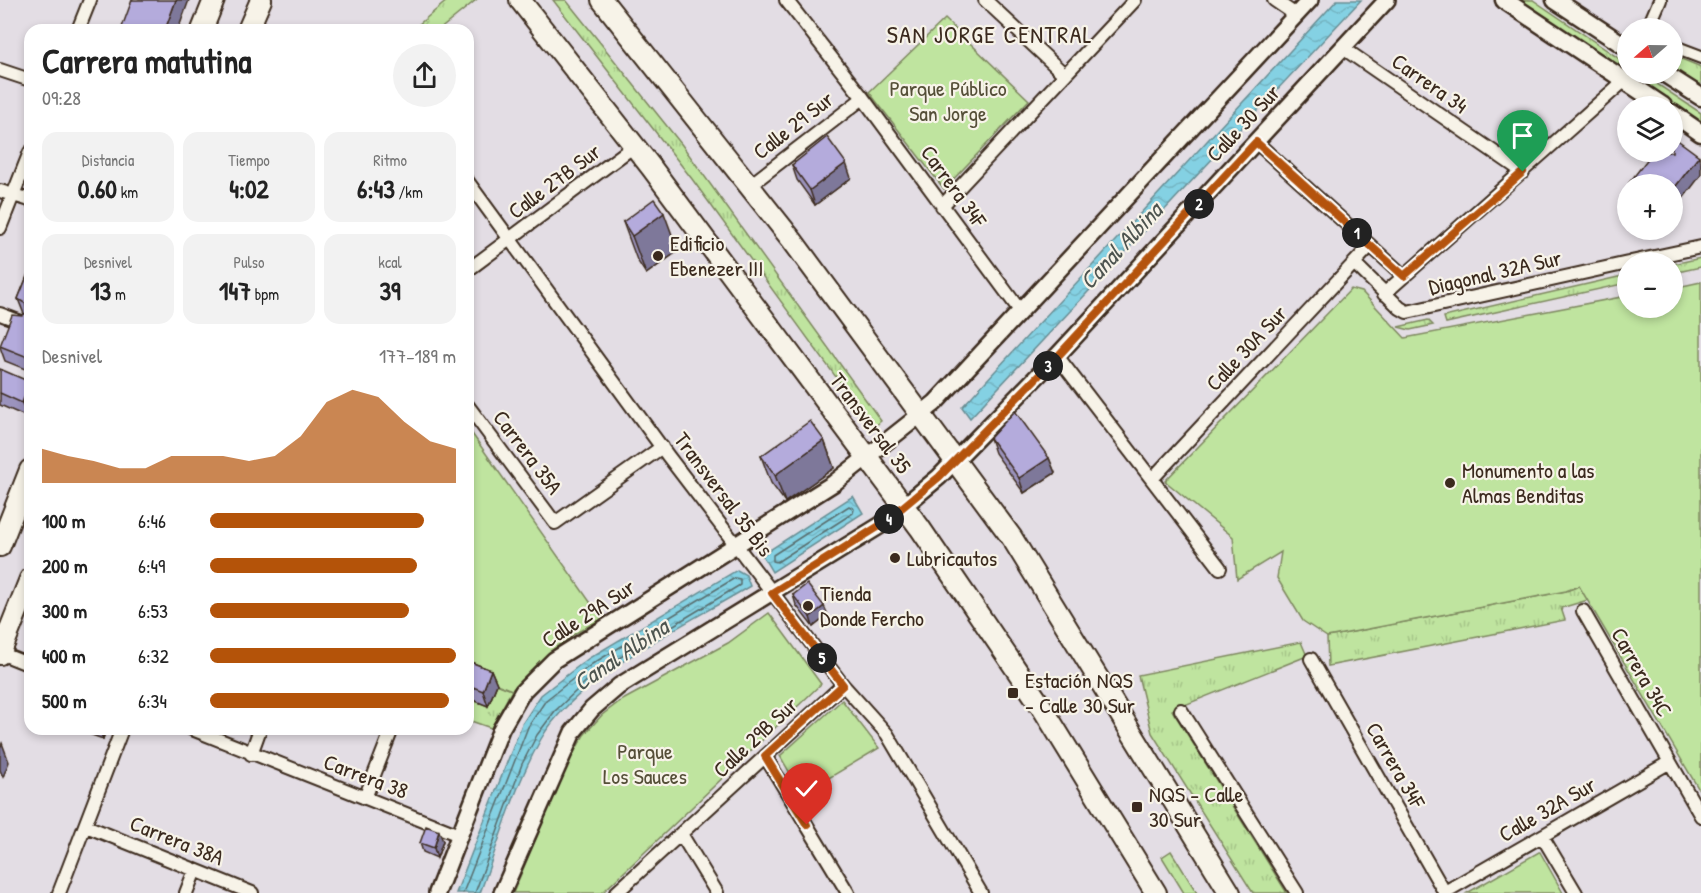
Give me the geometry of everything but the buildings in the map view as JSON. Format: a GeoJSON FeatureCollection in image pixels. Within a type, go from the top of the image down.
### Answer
{"type":"FeatureCollection","features":[{"type":"Feature","properties":{"kind":"main road"},"geometry":{"type":"LineString","coordinates":[[204,24],[213,0]]}},
{"type":"Feature","properties":{"kind":"main road"},"geometry":{"type":"LineString","coordinates":[[251,24],[261,0]]}},
{"type":"Feature","properties":{"kind":"main road","name":"Transversal 35"},"geometry":{"type":"LineString","coordinates":[[520,0],[634,146],[904,507],[1043,709],[1156,893]]}},
{"type":"Feature","properties":{"kind":"main road","name":"Transversal 35"},"geometry":{"type":"LineString","coordinates":[[602,0],[749,186],[957,459],[1038,578],[1230,893]]}},
{"type":"Feature","properties":{"kind":"main road"},"geometry":{"type":"LineString","coordinates":[[1504,0],[1617,75]]}},
{"type":"Feature","properties":{"kind":"main road"},"geometry":{"type":"LineString","coordinates":[[1556,0],[1617,41]]}},
{"type":"Feature","properties":{"kind":"main road"},"geometry":{"type":"LineString","coordinates":[[1631,84],[1648,96]]}},
{"type":"Feature","properties":{"kind":"main road"},"geometry":{"type":"LineString","coordinates":[[1681,84],[1701,97]]}},
{"type":"Feature","properties":{"kind":"main road"},"geometry":{"type":"LineString","coordinates":[[1683,121],[1701,133]]}},
{"type":"Feature","properties":{"kind":"main road"},"geometry":{"type":"LineString","coordinates":[[0,546],[24,485]]}},
{"type":"Feature","properties":{"kind":"main road"},"geometry":{"type":"LineString","coordinates":[[0,654],[24,594]]}},
{"type":"Feature","properties":{"kind":"street"},"geometry":{"type":"LineString","coordinates":[[80,24],[90,0]]}},
{"type":"Feature","properties":{"kind":"street","name":"Carrera 34F"},"geometry":{"type":"LineString","coordinates":[[786,0],[863,98],[1021,312]]}},
{"type":"Feature","properties":{"kind":"street"},"geometry":{"type":"LineString","coordinates":[[985,0],[1065,75]]}},
{"type":"Feature","properties":{"kind":"street"},"geometry":{"type":"LineString","coordinates":[[942,206],[1135,0]]}},
{"type":"Feature","properties":{"kind":"street"},"geometry":{"type":"LineString","coordinates":[[1274,0],[1296,15]]}},
{"type":"Feature","properties":{"kind":"street","name":"Calle 30 Sur"},"geometry":{"type":"LineString","coordinates":[[867,459],[955,383],[1310,0]]}},
{"type":"Feature","properties":{"kind":"street","name":"Calle 30 Sur"},"geometry":{"type":"LineString","coordinates":[[904,507],[957,459],[1058,356],[1387,0]]}},
{"type":"Feature","properties":{"kind":"street"},"geometry":{"type":"LineString","coordinates":[[1652,18],[1660,0]]}},
{"type":"Feature","properties":{"kind":"street","name":"Carrera 34"},"geometry":{"type":"LineString","coordinates":[[1343,48],[1523,172]]}},
{"type":"Feature","properties":{"kind":"street"},"geometry":{"type":"LineString","coordinates":[[1683,50],[1701,57]]}},
{"type":"Feature","properties":{"kind":"street"},"geometry":{"type":"LineString","coordinates":[[0,70],[24,78]]}},
{"type":"Feature","properties":{"kind":"street"},"geometry":{"type":"LineString","coordinates":[[1384,294],[1621,84]]}},
{"type":"Feature","properties":{"kind":"street","name":"Calle 29 Sur"},"geometry":{"type":"LineString","coordinates":[[749,186],[863,98]]}},
{"type":"Feature","properties":{"kind":"street"},"geometry":{"type":"LineString","coordinates":[[1256,142],[1404,276]]}},
{"type":"Feature","properties":{"kind":"street","name":"Calle 27B Sur"},"geometry":{"type":"LineString","coordinates":[[474,266],[634,146]]}},
{"type":"Feature","properties":{"kind":"street"},"geometry":{"type":"LineString","coordinates":[[0,228],[24,167]]}},
{"type":"Feature","properties":{"kind":"street","name":"Transversal 35 Bis"},"geometry":{"type":"LineString","coordinates":[[474,190],[762,580],[843,685],[887,734],[981,893]]}},
{"type":"Feature","properties":{"kind":"street"},"geometry":{"type":"LineString","coordinates":[[0,191],[24,198]]}},
{"type":"Feature","properties":{"kind":"street","name":"Calle 30A Sur"},"geometry":{"type":"LineString","coordinates":[[1152,479],[1370,246]]}},
{"type":"Feature","properties":{"kind":"street","name":"Diagonal 32A Sur"},"geometry":{"type":"LineString","coordinates":[[1678,252],[1701,247]]}},
{"type":"Feature","properties":{"kind":"street","name":"Diagonal 32A Sur"},"geometry":{"type":"LineString","coordinates":[[1354,263],[1384,294],[1407,312],[1617,266]]}},
{"type":"Feature","properties":{"kind":"street"},"geometry":{"type":"LineString","coordinates":[[0,314],[24,323]]}},
{"type":"Feature","properties":{"kind":"street"},"geometry":{"type":"LineString","coordinates":[[1058,356],[1220,568]]}},
{"type":"Feature","properties":{"kind":"street","name":"Carrera 35A"},"geometry":{"type":"LineString","coordinates":[[474,414],[555,523],[662,447]]}},
{"type":"Feature","properties":{"kind":"street","name":"Calle 29A Sur"},"geometry":{"type":"LineString","coordinates":[[437,893],[501,729],[523,691],[535,677],[554,660],[741,552],[867,459]]}},
{"type":"Feature","properties":{"kind":"street"},"geometry":{"type":"LineString","coordinates":[[502,893],[560,757],[573,732],[592,709],[620,686],[881,525],[904,507]]}},
{"type":"Feature","properties":{"kind":"street","name":"Carrera 34C"},"geometry":{"type":"LineString","coordinates":[[1583,611],[1701,816]]}},
{"type":"Feature","properties":{"kind":"street"},"geometry":{"type":"LineString","coordinates":[[0,654],[24,663]]}},
{"type":"Feature","properties":{"kind":"street","name":"Carrera 34F"},"geometry":{"type":"LineString","coordinates":[[1311,659],[1445,893]]}},
{"type":"Feature","properties":{"kind":"street","name":"Calle 29B Sur"},"geometry":{"type":"LineString","coordinates":[[616,893],[843,685]]}},
{"type":"Feature","properties":{"kind":"street"},"geometry":{"type":"LineString","coordinates":[[1181,710],[1296,893]]}},
{"type":"Feature","properties":{"kind":"street"},"geometry":{"type":"LineString","coordinates":[[59,893],[120,735]]}},
{"type":"Feature","properties":{"kind":"street","name":"Carrera 38"},"geometry":{"type":"LineString","coordinates":[[206,735],[459,835]]}},
{"type":"Feature","properties":{"kind":"street"},"geometry":{"type":"LineString","coordinates":[[251,754],[258,735]]}},
{"type":"Feature","properties":{"kind":"street"},"geometry":{"type":"LineString","coordinates":[[365,798],[390,735]]}},
{"type":"Feature","properties":{"kind":"street"},"geometry":{"type":"LineString","coordinates":[[765,756],[848,893]]}},
{"type":"Feature","properties":{"kind":"street","name":"Calle 32A Sur"},"geometry":{"type":"LineString","coordinates":[[1445,893],[1670,762]]}},
{"type":"Feature","properties":{"kind":"street","name":"Carrera 38A"},"geometry":{"type":"LineString","coordinates":[[86,825],[252,893]]}},
{"type":"Feature","properties":{"kind":"street"},"geometry":{"type":"LineString","coordinates":[[681,834],[717,893]]}},
{"type":"Feature","properties":{"kind":"street"},"geometry":{"type":"LineString","coordinates":[[1542,836],[1576,893]]}},
{"type":"Feature","properties":{"kind":"street"},"geometry":{"type":"LineString","coordinates":[[186,893],[195,870]]}},
{"type":"Feature","properties":{"kind":"green space"},"geometry":{"type":"Polygon","coordinates":[[[448,0],[476,0],[446,24],[419,24],[448,0]]]}},
{"type":"Feature","properties":{"kind":"green space"},"geometry":{"type":"Polygon","coordinates":[[[553,0],[566,0],[682,145],[881,421],[873,428],[692,179],[553,0]]]}},
{"type":"Feature","properties":{"kind":"green space"},"geometry":{"type":"Polygon","coordinates":[[[1519,0],[1533,0],[1617,57],[1617,67],[1519,0]]]}},
{"type":"Feature","properties":{"kind":"green space","name":"Parque Público San Jorge"},"geometry":{"type":"Polygon","coordinates":[[[945,19],[1029,100],[944,189],[869,92],[945,19]]]}},
{"type":"Feature","properties":{"kind":"green space"},"geometry":{"type":"Polygon","coordinates":[[[1683,60],[1701,67],[1701,86],[1683,75],[1683,60]]]}},
{"type":"Feature","properties":{"kind":"green space"},"geometry":{"type":"Polygon","coordinates":[[[1641,84],[1657,84],[1675,96],[1659,96],[1641,84]]]}},
{"type":"Feature","properties":{"kind":"green space"},"geometry":{"type":"Polygon","coordinates":[[[1683,101],[1701,113],[1701,125],[1683,113],[1683,101]]]}},
{"type":"Feature","properties":{"kind":"green space"},"geometry":{"type":"Polygon","coordinates":[[[1701,258],[1701,267],[1683,271],[1683,262],[1701,258]]]}},
{"type":"Feature","properties":{"kind":"green space"},"geometry":{"type":"Polygon","coordinates":[[[1617,277],[1617,285],[1446,323],[1444,317],[1617,277]]]}},
{"type":"Feature","properties":{"kind":"green space"},"geometry":{"type":"Polygon","coordinates":[[[1701,282],[1701,793],[1579,586],[1566,591],[1327,637],[1303,621],[1277,578],[1281,552],[1237,579],[1233,537],[1165,481],[1351,289],[1362,292],[1405,338],[1617,298],[1617,318],[1683,318],[1683,286],[1701,282]]]}},
{"type":"Feature","properties":{"kind":"green space"},"geometry":{"type":"Polygon","coordinates":[[[1428,320],[1433,325],[1410,330],[1398,327],[1428,320]]]}},
{"type":"Feature","properties":{"kind":"green space"},"geometry":{"type":"Polygon","coordinates":[[[474,437],[602,619],[574,634],[553,650],[512,690],[474,675],[474,437]]]}},
{"type":"Feature","properties":{"kind":"green space"},"geometry":{"type":"Polygon","coordinates":[[[1579,586],[1588,600],[1561,608],[1565,620],[1328,666],[1327,637],[1566,591],[1579,586]]]}},
{"type":"Feature","properties":{"kind":"green space","name":"Parque Los Sauces"},"geometry":{"type":"Polygon","coordinates":[[[769,613],[821,684],[602,893],[513,893],[566,767],[584,735],[602,715],[619,702],[728,643],[769,613]]]}},
{"type":"Feature","properties":{"kind":"green space"},"geometry":{"type":"Polygon","coordinates":[[[1301,642],[1307,656],[1172,710],[1287,893],[1253,893],[1152,733],[1138,675],[1301,642]]]}},
{"type":"Feature","properties":{"kind":"green space"},"geometry":{"type":"Polygon","coordinates":[[[497,684],[512,690],[491,728],[474,722],[474,700],[488,706],[497,684]]]}},
{"type":"Feature","properties":{"kind":"green space"},"geometry":{"type":"Polygon","coordinates":[[[842,700],[879,748],[802,794],[780,756],[842,700]]]}},
{"type":"Feature","properties":{"kind":"green space"},"geometry":{"type":"Polygon","coordinates":[[[1171,851],[1197,893],[1184,893],[1162,857],[1171,851]]]}},
{"type":"Feature","properties":{"kind":"green space"},"geometry":{"type":"Polygon","coordinates":[[[1539,852],[1563,893],[1467,893],[1539,852]]]}},
{"type":"Feature","properties":{"kind":"water","name":"Canal Albina"},"geometry":{"type":"Polygon","coordinates":[[[1337,0],[1361,0],[970,418],[962,407],[1337,0]]]}},
{"type":"Feature","properties":{"kind":"water"},"geometry":{"type":"Polygon","coordinates":[[[853,496],[863,513],[772,572],[762,555],[853,496]]]}},
{"type":"Feature","properties":{"kind":"water","name":"Canal Albina"},"geometry":{"type":"Polygon","coordinates":[[[737,570],[746,575],[750,586],[635,653],[580,694],[558,716],[531,757],[480,893],[456,893],[522,724],[541,695],[589,658],[737,570]]]}},
{"type":"Feature","properties":{"kind":"place","name":"Edificio Ebenezer III"},"geometry":{"type":"Point","coordinates":[658,256]}},
{"type":"Feature","properties":{"kind":"place","name":"Monumento a las Almas Benditas"},"geometry":{"type":"Point","coordinates":[1450,483]}},
{"type":"Feature","properties":{"kind":"place","name":"Lubricautos"},"geometry":{"type":"Point","coordinates":[895,558]}},
{"type":"Feature","properties":{"kind":"place","name":"Tienda Donde Fercho"},"geometry":{"type":"Point","coordinates":[808,606]}},
{"type":"Feature","properties":{"kind":"place","name":"Estación NQS - Calle 30 Sur"},"geometry":{"type":"Point","coordinates":[1013,693]}},
{"type":"Feature","properties":{"kind":"place","name":"NQS - Calle 30 Sur"},"geometry":{"type":"Point","coordinates":[1137,807]}},
{"type":"Feature","properties":{"kind":"district","name":"SAN JORGE CENTRAL"},"geometry":{"type":"Point","coordinates":[990,35]}},
{"type":"Feature","properties":{"kind":"route"},"geometry":{"type":"LineString","coordinates":[[807,825],[765,756],[843,685],[772,593],[881,525],[939,477],[1058,356],[1256,142],[1404,276],[1523,172]]}}]}
